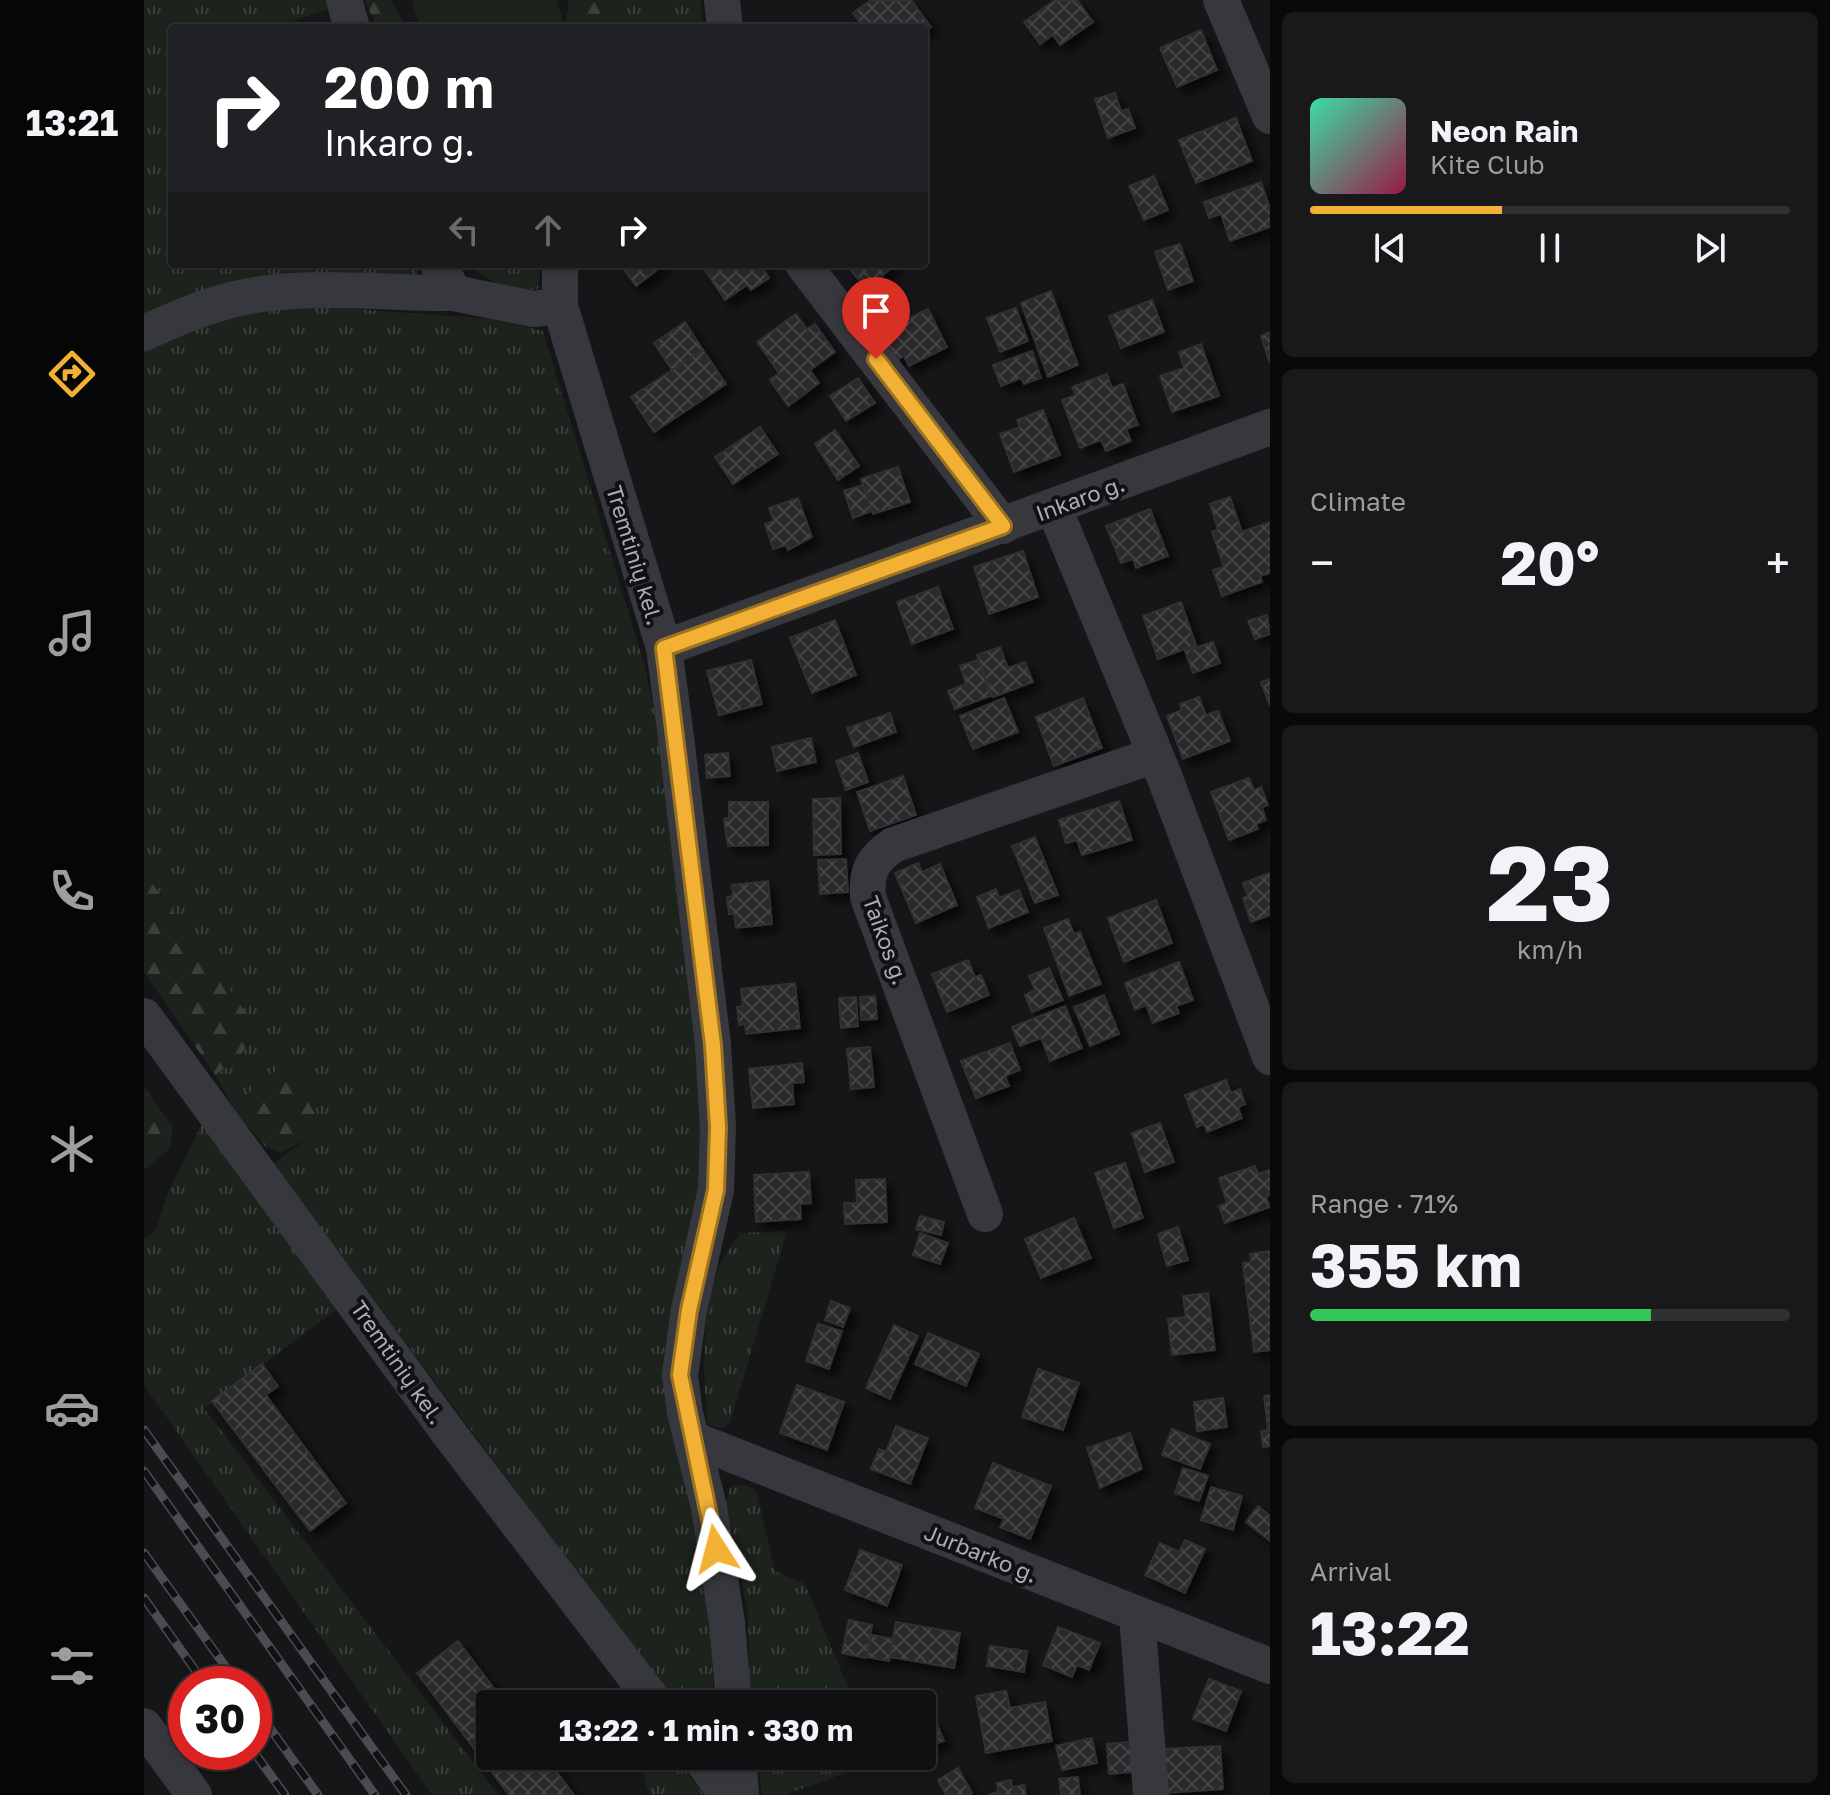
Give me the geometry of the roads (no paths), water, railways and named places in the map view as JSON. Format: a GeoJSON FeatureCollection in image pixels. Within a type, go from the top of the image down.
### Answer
{"type":"FeatureCollection","features":[{"type":"Feature","properties":{"kind":"street"},"geometry":{"type":"LineString","coordinates":[[344,0],[351,24]]}},
{"type":"Feature","properties":{"kind":"street"},"geometry":{"type":"LineString","coordinates":[[722,0],[725,24]]}},
{"type":"Feature","properties":{"kind":"street"},"geometry":{"type":"LineString","coordinates":[[1221,0],[1270,116]]}},
{"type":"Feature","properties":{"kind":"street","name":"Tremtinių kel."},"geometry":{"type":"LineString","coordinates":[[560,268],[560,306],[664,648],[713,1045],[718,1127],[716,1190],[689,1310],[680,1375],[709,1507],[727,1623],[733,1690]]}},
{"type":"Feature","properties":{"kind":"street"},"geometry":{"type":"LineString","coordinates":[[806,268],[1003,526]]}},
{"type":"Feature","properties":{"kind":"street"},"geometry":{"type":"LineString","coordinates":[[144,333],[192,311],[234,299],[446,279],[533,309],[560,306]]}},
{"type":"Feature","properties":{"kind":"street","name":"Inkaro g."},"geometry":{"type":"LineString","coordinates":[[664,648],[1270,427]]}},
{"type":"Feature","properties":{"kind":"street"},"geometry":{"type":"LineString","coordinates":[[1054,508],[1155,755],[1270,1057]]}},
{"type":"Feature","properties":{"kind":"street","name":"Taikos g."},"geometry":{"type":"LineString","coordinates":[[985,1214],[868,897],[866,876],[876,858],[905,840],[1155,755]]}},
{"type":"Feature","properties":{"kind":"street","name":"Tremtinių kel."},"geometry":{"type":"LineString","coordinates":[[144,1016],[448,1432],[645,1690]]}},
{"type":"Feature","properties":{"kind":"street","name":"Jurbarko g."},"geometry":{"type":"LineString","coordinates":[[692,1439],[1270,1666]]}},
{"type":"Feature","properties":{"kind":"street"},"geometry":{"type":"LineString","coordinates":[[1137,1615],[1151,1795]]}},
{"type":"Feature","properties":{"kind":"street"},"geometry":{"type":"LineString","coordinates":[[144,1726],[194,1795]]}},
{"type":"Feature","properties":{"kind":"street"},"geometry":{"type":"LineString","coordinates":[[709,1770],[727,1795]]}},
{"type":"Feature","properties":{"kind":"street"},"geometry":{"type":"LineString","coordinates":[[739,1770],[741,1795]]}},
{"type":"Feature","properties":{"kind":"railway"},"geometry":{"type":"LineString","coordinates":[[144,1430],[406,1795]]}},
{"type":"Feature","properties":{"kind":"railway"},"geometry":{"type":"LineString","coordinates":[[144,1471],[375,1795]]}},
{"type":"Feature","properties":{"kind":"railway"},"geometry":{"type":"LineString","coordinates":[[144,1553],[225,1666]]}},
{"type":"Feature","properties":{"kind":"railway"},"geometry":{"type":"LineString","coordinates":[[144,1598],[192,1666]]}},
{"type":"Feature","properties":{"kind":"railway"},"geometry":{"type":"LineString","coordinates":[[272,1731],[318,1795]]}},
{"type":"Feature","properties":{"kind":"railway"},"geometry":{"type":"LineString","coordinates":[[267,1770],[285,1795]]}}]}
